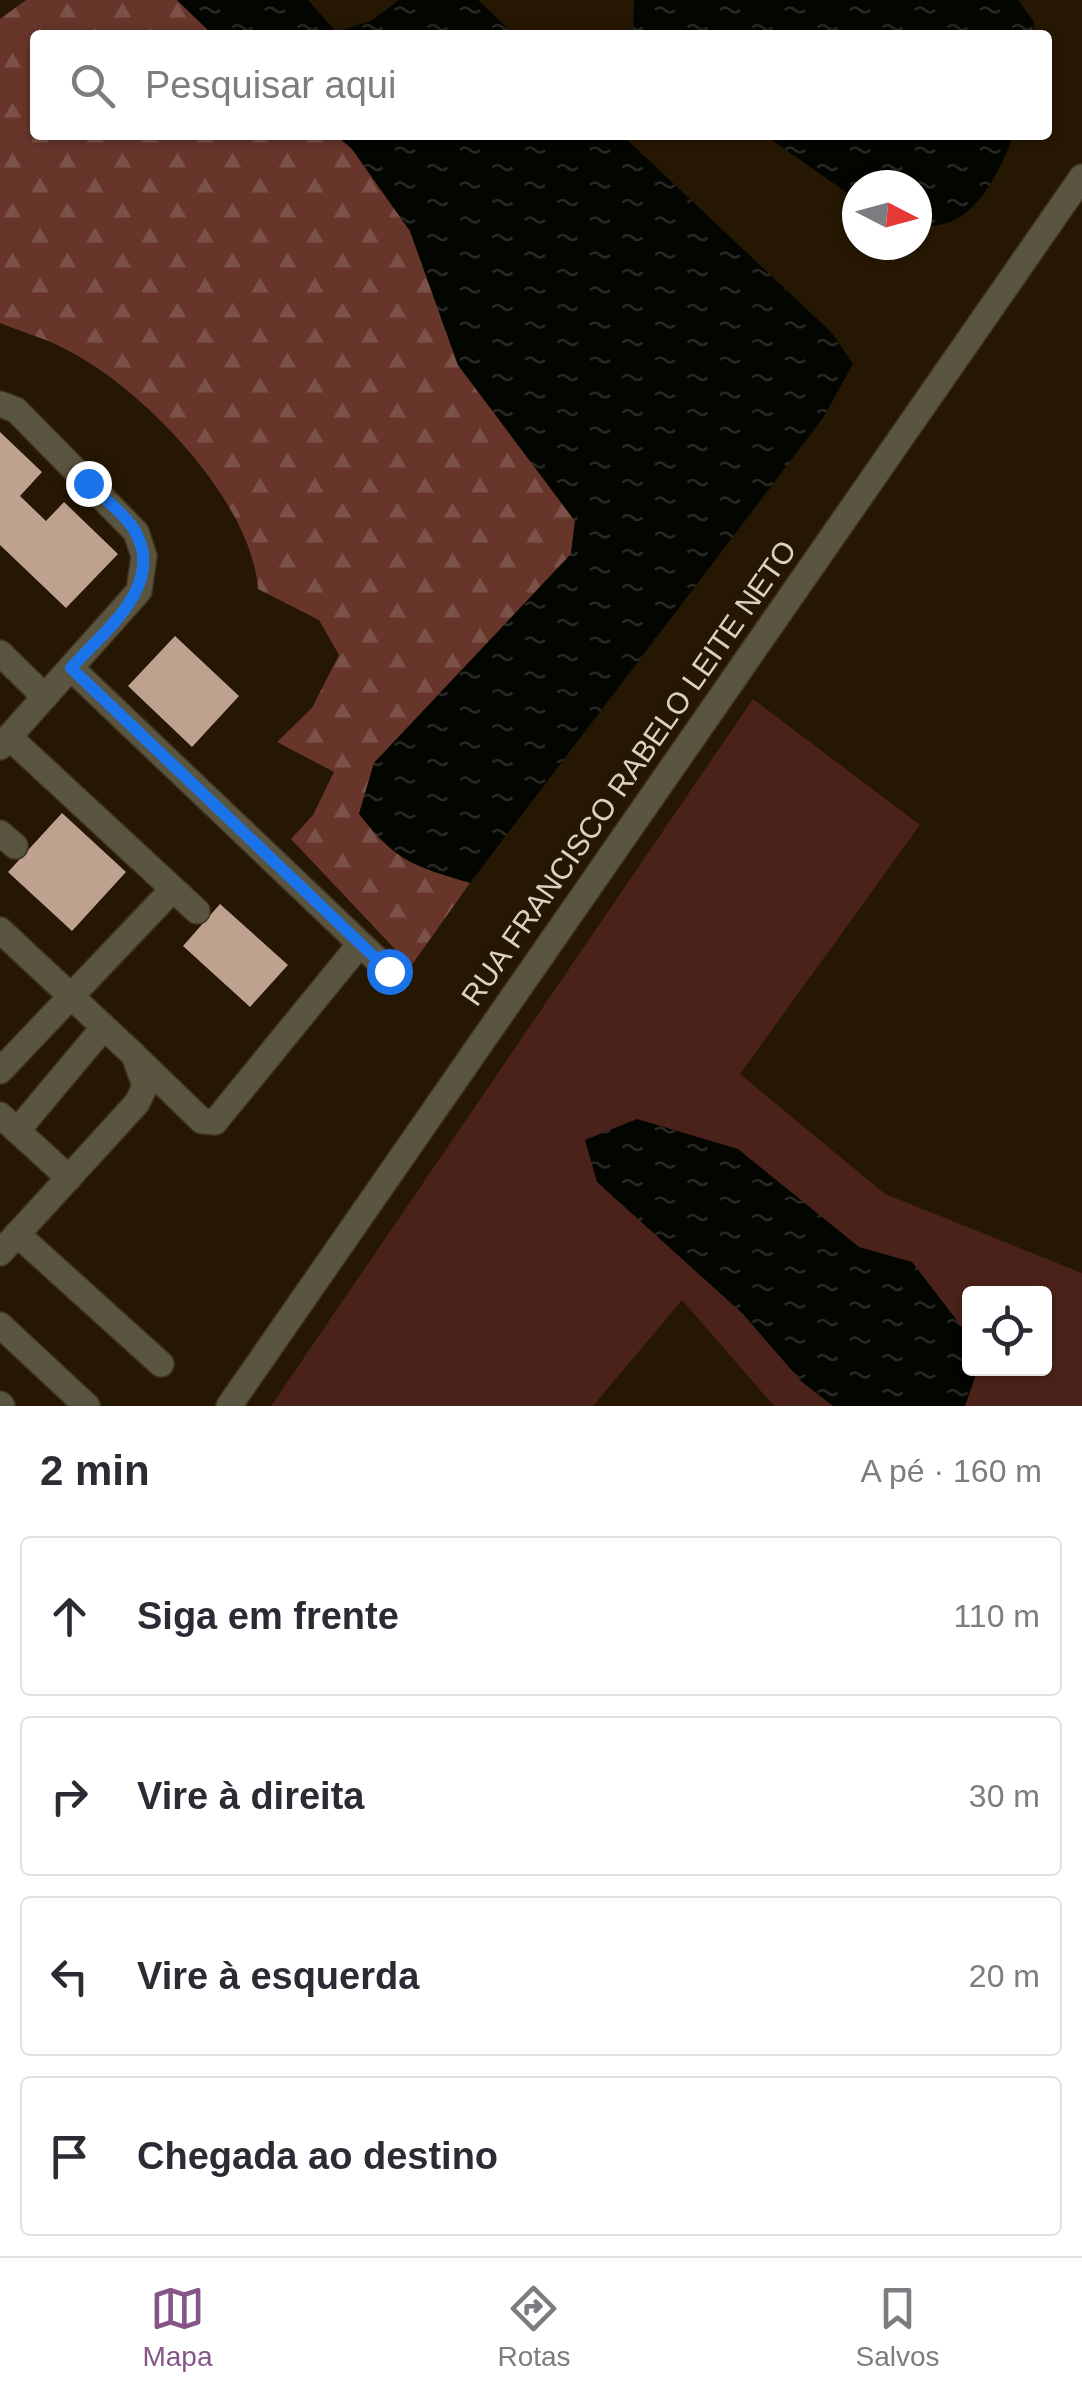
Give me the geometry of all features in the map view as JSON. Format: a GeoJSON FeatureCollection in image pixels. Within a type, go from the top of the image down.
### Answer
{"type":"FeatureCollection","features":[{"type":"Feature","properties":{"kind":"street","name":"RUA FRANCISCO RABELO LEITE NETO"},"geometry":{"type":"LineString","coordinates":[[229,1406],[1082,177]]}},
{"type":"Feature","properties":{"kind":"street"},"geometry":{"type":"LineString","coordinates":[[0,404],[16,410],[136,532],[144,556],[140,591],[4,742],[197,911]]}},
{"type":"Feature","properties":{"kind":"street"},"geometry":{"type":"LineString","coordinates":[[0,653],[45,697]]}},
{"type":"Feature","properties":{"kind":"street"},"geometry":{"type":"LineString","coordinates":[[71,668],[389,971]]}},
{"type":"Feature","properties":{"kind":"street"},"geometry":{"type":"LineString","coordinates":[[0,1072],[174,889]]}},
{"type":"Feature","properties":{"kind":"street"},"geometry":{"type":"LineString","coordinates":[[0,930],[202,1120],[215,1122],[360,944]]}},
{"type":"Feature","properties":{"kind":"street"},"geometry":{"type":"LineString","coordinates":[[69,1178],[8,1123],[104,1027]]}},
{"type":"Feature","properties":{"kind":"street"},"geometry":{"type":"LineString","coordinates":[[134,1055],[145,1086],[137,1103],[9,1243],[161,1364]]}},
{"type":"Feature","properties":{"kind":"street"},"geometry":{"type":"LineString","coordinates":[[0,1325],[87,1406]]}},
{"type":"Feature","properties":{"kind":"shaded area"},"geometry":{"type":"Polygon","coordinates":[[[753,699],[920,825],[740,1074],[885,1194],[1082,1273],[1082,1406],[774,1406],[682,1300],[593,1406],[271,1406],[753,699]]]}},
{"type":"Feature","properties":{"kind":"green space"},"geometry":{"type":"Polygon","coordinates":[[[26,0],[177,0],[208,30],[30,30],[30,140],[342,140],[410,231],[458,365],[575,521],[571,554],[374,763],[359,814],[407,860],[470,883],[411,966],[291,839],[313,815],[334,772],[277,742],[312,708],[339,655],[319,620],[258,589],[251,555],[215,484],[158,418],[95,367],[57,345],[0,323],[0,19],[26,0]]]}},
{"type":"Feature","properties":{"kind":"water"},"geometry":{"type":"Polygon","coordinates":[[[177,0],[308,0],[334,30],[208,30],[177,0]]]}},
{"type":"Feature","properties":{"kind":"water"},"geometry":{"type":"Polygon","coordinates":[[[399,0],[478,0],[510,30],[342,30],[371,21],[399,0]]]}},
{"type":"Feature","properties":{"kind":"water"},"geometry":{"type":"Polygon","coordinates":[[[634,0],[1018,0],[1034,22],[1033,30],[633,30],[634,0]]]}},
{"type":"Feature","properties":{"kind":"water"},"geometry":{"type":"Polygon","coordinates":[[[342,140],[627,140],[832,333],[853,364],[823,418],[470,883],[407,860],[359,814],[374,763],[571,554],[575,521],[458,365],[410,231],[342,140]]]}},
{"type":"Feature","properties":{"kind":"water"},"geometry":{"type":"Polygon","coordinates":[[[772,140],[1012,140],[979,200],[952,221],[932,225],[932,170],[842,170],[842,189],[772,140]]]}},
{"type":"Feature","properties":{"kind":"water"},"geometry":{"type":"Polygon","coordinates":[[[637,1119],[738,1149],[859,1247],[912,1262],[962,1327],[962,1376],[976,1376],[965,1406],[833,1406],[802,1382],[743,1314],[597,1182],[585,1140],[637,1119]]]}},
{"type":"Feature","properties":{"kind":"building"},"geometry":{"type":"Polygon","coordinates":[[[0,432],[42,472],[20,496],[46,521],[64,502],[118,554],[66,608],[0,545],[0,432]]]}},
{"type":"Feature","properties":{"kind":"building"},"geometry":{"type":"Polygon","coordinates":[[[175,636],[239,696],[192,747],[128,686],[175,636]]]}},
{"type":"Feature","properties":{"kind":"building"},"geometry":{"type":"Polygon","coordinates":[[[62,813],[126,872],[72,931],[8,872],[62,813]]]}},
{"type":"Feature","properties":{"kind":"building"},"geometry":{"type":"Polygon","coordinates":[[[220,904],[288,965],[250,1007],[183,946],[220,904]]]}},
{"type":"Feature","properties":{"kind":"route"},"geometry":{"type":"LineString","coordinates":[[88,483],[136,532],[144,556],[140,591],[71,668],[389,971]]}}]}
